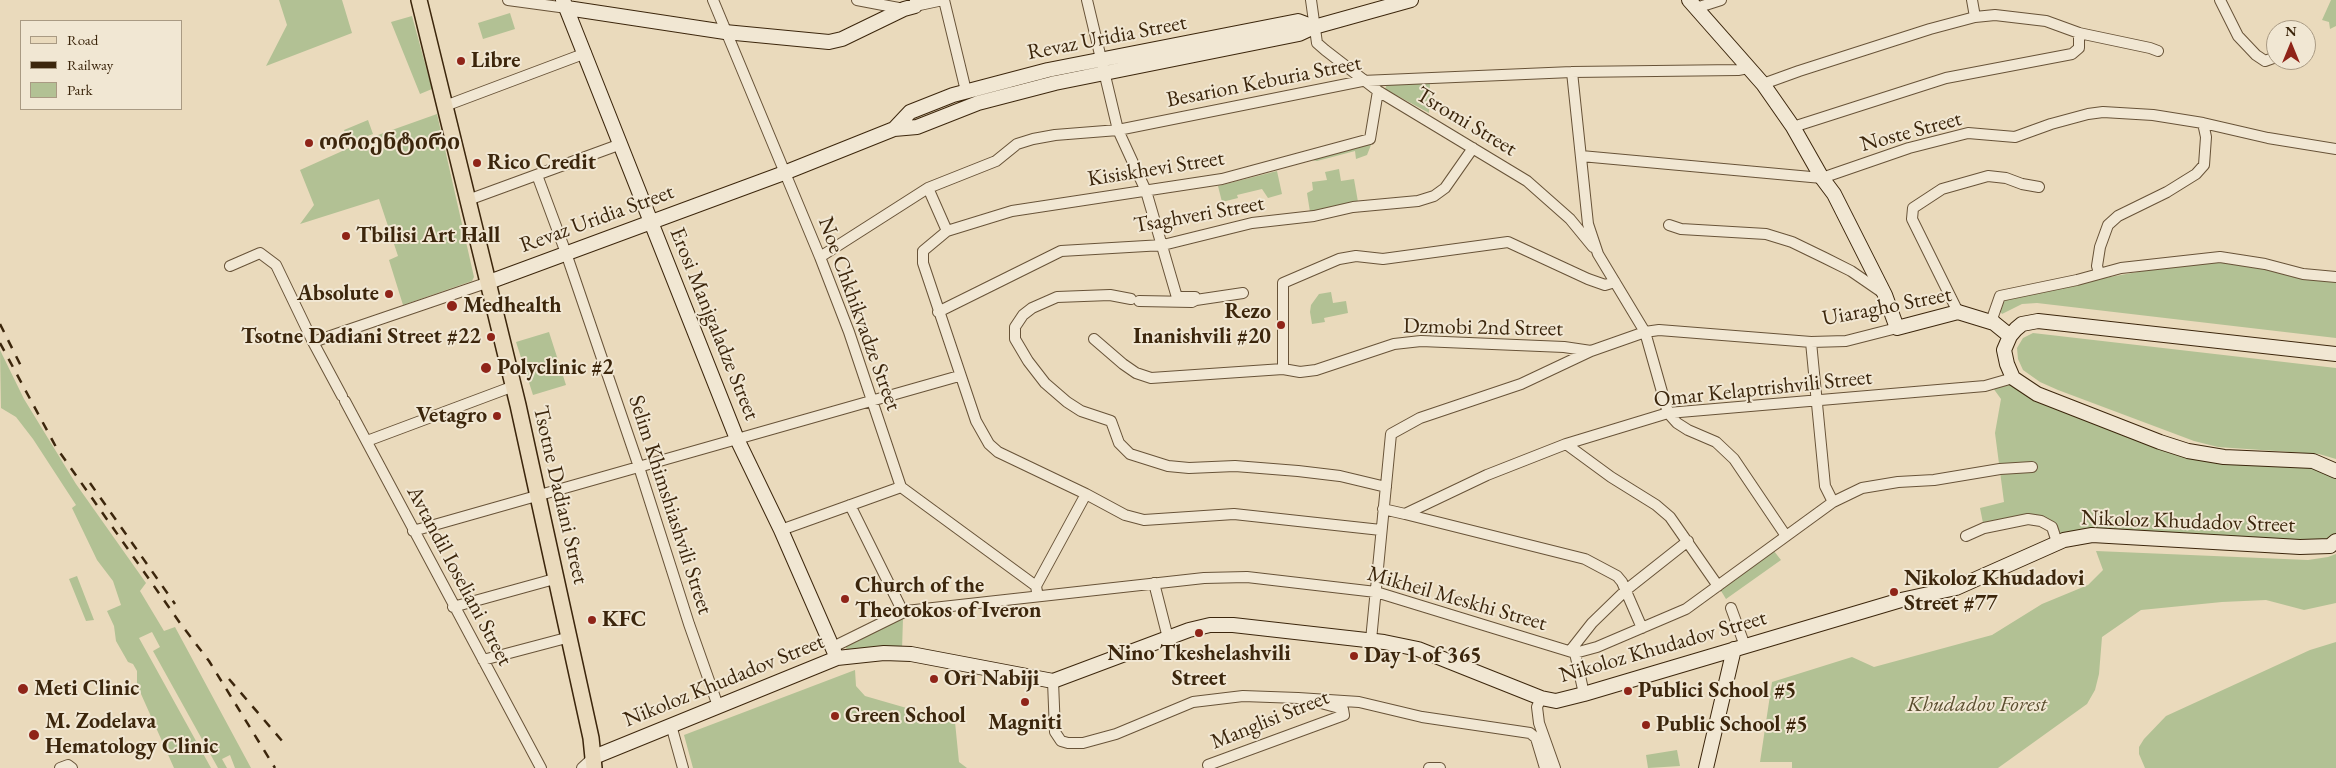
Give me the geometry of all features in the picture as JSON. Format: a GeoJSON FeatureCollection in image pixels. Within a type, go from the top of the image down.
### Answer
{"type":"FeatureCollection","features":[{"type":"Feature","properties":{"kind":"main road","name":"Tsotne Dadiani Street"},"geometry":{"type":"LineString","coordinates":[[419,0],[514,386],[558,578],[594,762]]}},
{"type":"Feature","properties":{"kind":"street"},"geometry":{"type":"LineString","coordinates":[[508,0],[565,4],[725,32],[828,42],[842,39],[912,5]]}},
{"type":"Feature","properties":{"kind":"street","name":"Noe Chkhikvadze Street"},"geometry":{"type":"LineString","coordinates":[[713,0],[820,257],[849,332],[901,487]]}},
{"type":"Feature","properties":{"kind":"street"},"geometry":{"type":"LineString","coordinates":[[857,0],[912,5],[944,0],[966,91]]}},
{"type":"Feature","properties":{"kind":"street","name":"Tsromi Street"},"geometry":{"type":"LineString","coordinates":[[1312,0],[1317,43],[1362,81],[1527,181],[1570,219],[1598,254]]}},
{"type":"Feature","properties":{"kind":"street","name":"Revaz Uridia Street"},"geometry":{"type":"LineString","coordinates":[[313,342],[488,282],[650,223],[784,173],[894,129],[917,126],[978,103],[1055,83],[1299,34],[1314,27],[1411,0]]}},
{"type":"Feature","properties":{"kind":"street"},"geometry":{"type":"LineString","coordinates":[[1693,4],[1721,0]]}},
{"type":"Feature","properties":{"kind":"street"},"geometry":{"type":"LineString","coordinates":[[1972,0],[1975,17]]}},
{"type":"Feature","properties":{"kind":"street"},"geometry":{"type":"LineString","coordinates":[[2220,0],[2238,36],[2256,55],[2266,61]]}},
{"type":"Feature","properties":{"kind":"street"},"geometry":{"type":"LineString","coordinates":[[1090,1],[1104,74],[1118,130],[1146,191],[1176,294],[1180,297],[1195,297],[1196,300]]}},
{"type":"Feature","properties":{"kind":"street","name":"Erosi Manjgaladze Street"},"geometry":{"type":"LineString","coordinates":[[565,4],[586,53],[650,223],[737,439],[781,530],[835,653]]}},
{"type":"Feature","properties":{"kind":"street"},"geometry":{"type":"LineString","coordinates":[[1693,4],[1763,84],[1793,127],[1822,178],[1834,194],[1885,295],[1897,328]]}},
{"type":"Feature","properties":{"kind":"street"},"geometry":{"type":"LineString","coordinates":[[1763,84],[1930,29],[1975,17],[1995,15],[2046,21],[2079,33],[2158,51]]}},
{"type":"Feature","properties":{"kind":"street","name":"Revaz Uridia Street"},"geometry":{"type":"LineString","coordinates":[[894,129],[910,112],[966,91],[1048,70],[1298,21],[1314,27]]}},
{"type":"Feature","properties":{"kind":"street"},"geometry":{"type":"LineString","coordinates":[[1793,127],[1946,78],[2072,54],[2079,48],[2079,33]]}},
{"type":"Feature","properties":{"kind":"street"},"geometry":{"type":"LineString","coordinates":[[445,106],[586,53]]}},
{"type":"Feature","properties":{"kind":"street","name":"Besarion Keburia Street"},"geometry":{"type":"LineString","coordinates":[[820,257],[928,188],[996,161],[1017,144],[1033,139],[1054,135],[1118,130],[1362,81],[1572,72],[1738,70],[1748,68]]}},
{"type":"Feature","properties":{"kind":"street"},"geometry":{"type":"LineString","coordinates":[[1572,72],[1588,224],[1598,254],[1646,332],[1668,413],[1677,423],[1688,430],[1716,442],[1734,459],[1786,536]]}},
{"type":"Feature","properties":{"kind":"street","name":"Kisiskhevi Street"},"geometry":{"type":"LineString","coordinates":[[947,231],[1012,211],[1222,179],[1370,139],[1378,91]]}},
{"type":"Feature","properties":{"kind":"street"},"geometry":{"type":"LineString","coordinates":[[910,112],[917,126]]}},
{"type":"Feature","properties":{"kind":"street","name":"Noste Street"},"geometry":{"type":"LineString","coordinates":[[1581,156],[1822,178],[1909,148],[1968,133],[2015,137],[2088,114],[2103,112],[2153,115],[2203,123],[2268,138],[2336,150]]}},
{"type":"Feature","properties":{"kind":"street"},"geometry":{"type":"LineString","coordinates":[[2099,273],[2097,266],[2100,247],[2108,225],[2118,216],[2167,192],[2196,174],[2204,165],[2206,136],[2203,123]]}},
{"type":"Feature","properties":{"kind":"street"},"geometry":{"type":"LineString","coordinates":[[468,200],[621,144]]}},
{"type":"Feature","properties":{"kind":"street","name":"Tsaghveri Street"},"geometry":{"type":"LineString","coordinates":[[938,312],[1061,250],[1163,245],[1252,223],[1314,216],[1354,206],[1418,201],[1434,196],[1445,188],[1473,148]]}},
{"type":"Feature","properties":{"kind":"street","name":"Selim Khimshiashvili Street"},"geometry":{"type":"LineString","coordinates":[[537,175],[566,253],[639,467],[689,624],[718,706]]}},
{"type":"Feature","properties":{"kind":"street"},"geometry":{"type":"LineString","coordinates":[[1958,312],[1912,219],[1913,208],[1942,189],[1988,176],[2006,178],[2022,184],[2039,187]]}},
{"type":"Feature","properties":{"kind":"street"},"geometry":{"type":"LineString","coordinates":[[928,188],[947,231],[923,250],[923,264],[976,421],[988,444],[998,452],[1125,515],[1144,520],[1234,514],[1381,530]]}},
{"type":"Feature","properties":{"kind":"street"},"geometry":{"type":"LineString","coordinates":[[1669,225],[1681,228],[1766,234],[1792,242],[1850,271],[1885,295]]}},
{"type":"Feature","properties":{"kind":"street"},"geometry":{"type":"LineString","coordinates":[[1283,368],[1282,283],[1339,259],[1356,256],[1383,259],[1508,242],[1588,279],[1605,285],[1615,282]]}},
{"type":"Feature","properties":{"kind":"street","name":"Avtandil Ioseliani Street"},"geometry":{"type":"LineString","coordinates":[[230,266],[260,253],[276,265],[313,342],[367,441],[453,607],[541,768]]}},
{"type":"Feature","properties":{"kind":"street"},"geometry":{"type":"LineString","coordinates":[[1994,322],[1995,309],[2000,296],[2121,268],[2220,257],[2265,264],[2303,274],[2336,277]]}},
{"type":"Feature","properties":{"kind":"street"},"geometry":{"type":"LineString","coordinates":[[1243,293],[1192,302],[1135,300],[1110,295],[1057,297],[1032,308],[1023,315],[1015,327],[1015,339],[1028,361],[1045,383],[1081,411],[1111,421],[1119,443],[1130,454],[1148,461],[1177,467],[1235,466],[1298,471],[1340,476],[1386,487]]}},
{"type":"Feature","properties":{"kind":"street","name":"Uiaragho Street"},"geometry":{"type":"LineString","coordinates":[[1646,332],[1659,330],[1811,342],[1846,341],[1958,312],[1994,322],[2010,336]]}},
{"type":"Feature","properties":{"kind":"street"},"geometry":{"type":"LineString","coordinates":[[2336,354],[2047,322],[2022,324],[2010,336],[2004,350],[2013,378],[2037,394],[2136,433],[2188,451],[2224,457],[2313,462],[2336,471]]}},
{"type":"Feature","properties":{"kind":"street","name":"Dzmobi 2nd Street"},"geometry":{"type":"LineString","coordinates":[[1094,339],[1136,373],[1151,378],[1283,368],[1300,372],[1316,370],[1394,344],[1421,341],[1564,347],[1590,351],[1646,332]]}},
{"type":"Feature","properties":{"kind":"street"},"geometry":{"type":"LineString","coordinates":[[1811,342],[1825,486],[1833,502]]}},
{"type":"Feature","properties":{"kind":"street"},"geometry":{"type":"LineString","coordinates":[[1371,640],[1391,434],[1420,418],[1521,384],[1590,351]]}},
{"type":"Feature","properties":{"kind":"street"},"geometry":{"type":"LineString","coordinates":[[413,531],[538,494],[960,376]]}},
{"type":"Feature","properties":{"kind":"street","name":"Omar Kelaptrishvili Street"},"geometry":{"type":"LineString","coordinates":[[1405,514],[1487,475],[1566,444],[1668,413],[1817,402],[1985,386],[2013,378]]}},
{"type":"Feature","properties":{"kind":"street"},"geometry":{"type":"LineString","coordinates":[[367,441],[514,386]]}},
{"type":"Feature","properties":{"kind":"street"},"geometry":{"type":"LineString","coordinates":[[1566,444],[1611,477],[1670,516],[1718,586]]}},
{"type":"Feature","properties":{"kind":"street"},"geometry":{"type":"LineString","coordinates":[[1573,652],[1597,647],[1686,609],[1833,502],[1862,488],[1898,482],[1934,480],[2000,469],[2032,467]]}},
{"type":"Feature","properties":{"kind":"street"},"geometry":{"type":"LineString","coordinates":[[781,530],[901,487],[1037,591],[1086,494]]}},
{"type":"Feature","properties":{"kind":"street"},"geometry":{"type":"LineString","coordinates":[[850,506],[903,612]]}},
{"type":"Feature","properties":{"kind":"street"},"geometry":{"type":"LineString","coordinates":[[1384,509],[1585,559],[1617,576],[1626,590],[1642,628]]}},
{"type":"Feature","properties":{"kind":"street"},"geometry":{"type":"LineString","coordinates":[[1966,536],[1984,528],[2028,518],[2041,521],[2052,527],[2057,542]]}},
{"type":"Feature","properties":{"kind":"street","name":"Nikoloz Khudadov Street"},"geometry":{"type":"LineString","coordinates":[[582,768],[671,725],[835,653],[911,654],[1053,682],[1200,627],[1233,624],[1371,640],[1418,649],[1541,698],[1556,701],[1901,600],[1956,588],[2057,542],[2092,535],[2300,547],[2330,546],[2336,541]]}},
{"type":"Feature","properties":{"kind":"street"},"geometry":{"type":"LineString","coordinates":[[1584,694],[1573,652],[1592,623],[1626,590],[1688,541]]}},
{"type":"Feature","properties":{"kind":"street","name":"Mikheil Meskhi Street"},"geometry":{"type":"LineString","coordinates":[[835,653],[903,612],[1037,591],[1247,576],[1376,592],[1573,652]]}},
{"type":"Feature","properties":{"kind":"street"},"geometry":{"type":"LineString","coordinates":[[453,607],[558,578]]}},
{"type":"Feature","properties":{"kind":"street"},"geometry":{"type":"LineString","coordinates":[[1154,583],[1168,638]]}},
{"type":"Feature","properties":{"kind":"street"},"geometry":{"type":"LineString","coordinates":[[1706,768],[1740,648],[1731,608]]}},
{"type":"Feature","properties":{"kind":"street"},"geometry":{"type":"LineString","coordinates":[[483,660],[570,637]]}},
{"type":"Feature","properties":{"kind":"street"},"geometry":{"type":"LineString","coordinates":[[1053,682],[1056,732],[1061,741],[1068,743],[1083,743],[1116,734],[1193,702],[1243,696],[1313,699],[1359,702],[1422,716],[1530,733],[1536,738],[1545,768]]}},
{"type":"Feature","properties":{"kind":"street"},"geometry":{"type":"LineString","coordinates":[[1541,698],[1537,707],[1539,723],[1555,768]]}},
{"type":"Feature","properties":{"kind":"street","name":"Manglisi Street"},"geometry":{"type":"LineString","coordinates":[[1208,765],[1344,715],[1343,709],[1335,708],[1313,699]]}},
{"type":"Feature","properties":{"kind":"street"},"geometry":{"type":"LineString","coordinates":[[671,725],[683,768]]}},
{"type":"Feature","properties":{"kind":"street"},"geometry":{"type":"LineString","coordinates":[[1429,768],[1440,768]]}},
{"type":"Feature","properties":{"kind":"green space"},"geometry":{"type":"Polygon","coordinates":[[[279,0],[342,0],[352,33],[266,66],[287,25],[279,0]]]}},
{"type":"Feature","properties":{"kind":"green space"},"geometry":{"type":"Polygon","coordinates":[[[2331,0],[2336,0],[2336,26],[2330,29],[2329,22],[2322,20],[2331,0]]]}},
{"type":"Feature","properties":{"kind":"green space"},"geometry":{"type":"Polygon","coordinates":[[[510,13],[515,29],[483,39],[478,23],[510,13]]]}},
{"type":"Feature","properties":{"kind":"green space"},"geometry":{"type":"Polygon","coordinates":[[[412,16],[432,89],[420,94],[391,22],[412,16]]]}},
{"type":"Feature","properties":{"kind":"green space"},"geometry":{"type":"Polygon","coordinates":[[[1430,82],[1429,113],[1385,89],[1387,84],[1430,82]]]}},
{"type":"Feature","properties":{"kind":"green space"},"geometry":{"type":"Polygon","coordinates":[[[437,114],[474,277],[472,281],[403,305],[389,260],[398,256],[379,199],[300,224],[314,205],[300,170],[378,135],[437,114]]]}},
{"type":"Feature","properties":{"kind":"green space"},"geometry":{"type":"Polygon","coordinates":[[[368,120],[373,134],[349,143],[344,130],[368,120]]]}},
{"type":"Feature","properties":{"kind":"green space"},"geometry":{"type":"Polygon","coordinates":[[[1375,135],[1367,155],[1356,159],[1355,151],[1317,161],[1307,159],[1375,135]]]}},
{"type":"Feature","properties":{"kind":"green space"},"geometry":{"type":"Polygon","coordinates":[[[1339,169],[1341,181],[1354,179],[1358,202],[1310,212],[1307,193],[1313,190],[1312,182],[1327,180],[1325,172],[1339,169]]]}},
{"type":"Feature","properties":{"kind":"green space"},"geometry":{"type":"Polygon","coordinates":[[[1277,171],[1282,194],[1268,198],[1262,189],[1237,195],[1238,198],[1222,202],[1218,186],[1277,171]]]}},
{"type":"Feature","properties":{"kind":"green space"},"geometry":{"type":"Polygon","coordinates":[[[2218,262],[2336,281],[2336,338],[2037,303],[2022,304],[2002,314],[2000,311],[2000,306],[2004,301],[2016,294],[2165,267],[2218,262]]]}},
{"type":"Feature","properties":{"kind":"green space"},"geometry":{"type":"Polygon","coordinates":[[[1331,292],[1333,303],[1346,301],[1348,313],[1324,318],[1325,322],[1312,324],[1311,305],[1319,294],[1331,292]]]}},
{"type":"Feature","properties":{"kind":"green space"},"geometry":{"type":"Polygon","coordinates":[[[549,332],[566,385],[533,395],[516,342],[549,332]]]}},
{"type":"Feature","properties":{"kind":"green space"},"geometry":{"type":"Polygon","coordinates":[[[2033,333],[2336,368],[2336,459],[2319,454],[2218,447],[2194,441],[2058,390],[2040,382],[2023,370],[2018,359],[2017,348],[2023,338],[2033,333]]]}},
{"type":"Feature","properties":{"kind":"green space"},"geometry":{"type":"Polygon","coordinates":[[[0,350],[24,399],[76,484],[146,583],[140,591],[164,631],[175,627],[251,768],[235,768],[230,755],[222,759],[227,768],[218,768],[153,651],[160,647],[152,632],[139,638],[211,768],[174,768],[137,685],[137,671],[133,664],[128,662],[116,641],[114,626],[107,611],[121,605],[113,581],[97,560],[72,508],[76,505],[33,439],[16,417],[1,408],[0,350]]]}},
{"type":"Feature","properties":{"kind":"green space"},"geometry":{"type":"Polygon","coordinates":[[[2010,379],[2159,444],[2289,459],[2336,471],[2336,541],[2064,540],[2041,521],[1984,528],[1980,508],[2004,502],[1995,433],[2001,399],[1993,388],[2010,379]]]}},
{"type":"Feature","properties":{"kind":"green space"},"geometry":{"type":"Polygon","coordinates":[[[1770,546],[1781,560],[1726,599],[1718,586],[1770,546]]]}},
{"type":"Feature","properties":{"kind":"green space","name":"Khudadov Forest"},"geometry":{"type":"Polygon","coordinates":[[[2096,551],[2308,560],[2336,554],[2336,603],[2304,610],[2266,600],[2222,602],[2141,610],[2102,637],[2099,674],[2095,690],[2087,704],[1998,768],[1792,768],[1792,762],[1760,762],[1772,682],[1852,657],[1874,667],[1992,635],[2042,604],[2088,585],[2103,570],[2096,551]]]}},
{"type":"Feature","properties":{"kind":"green space"},"geometry":{"type":"Polygon","coordinates":[[[77,576],[94,620],[86,621],[69,579],[77,576]]]}},
{"type":"Feature","properties":{"kind":"green space"},"geometry":{"type":"Polygon","coordinates":[[[903,618],[902,650],[848,654],[845,644],[903,618]]]}},
{"type":"Feature","properties":{"kind":"green space"},"geometry":{"type":"Polygon","coordinates":[[[2336,642],[2336,768],[2145,768],[2139,754],[2139,747],[2166,716],[2310,650],[2336,642]]]}},
{"type":"Feature","properties":{"kind":"green space","name":"Green School"},"geometry":{"type":"Polygon","coordinates":[[[855,670],[856,686],[865,696],[955,722],[959,762],[967,768],[693,768],[684,735],[855,670]]]}},
{"type":"Feature","properties":{"kind":"green space"},"geometry":{"type":"Polygon","coordinates":[[[1677,750],[1680,766],[1648,768],[1646,755],[1677,750]]]}},
{"type":"Feature","properties":{"kind":"railway"},"geometry":{"type":"LineString","coordinates":[[0,324],[23,370]]}},
{"type":"Feature","properties":{"kind":"railway"},"geometry":{"type":"LineString","coordinates":[[0,343],[56,447],[209,661],[275,768]]}},
{"type":"Feature","properties":{"kind":"railway"},"geometry":{"type":"LineString","coordinates":[[90,483],[175,604]]}},
{"type":"Feature","properties":{"kind":"railway"},"geometry":{"type":"LineString","coordinates":[[229,679],[283,742]]}},
{"type":"Feature","properties":{"kind":"place","name":"Libre"},"geometry":{"type":"Point","coordinates":[461,61]}},
{"type":"Feature","properties":{"kind":"place","name":"ორიენტირი"},"geometry":{"type":"Point","coordinates":[309,143]}},
{"type":"Feature","properties":{"kind":"place","name":"Rico Credit"},"geometry":{"type":"Point","coordinates":[477,163]}},
{"type":"Feature","properties":{"kind":"place","name":"Tbilisi Art Hall"},"geometry":{"type":"Point","coordinates":[346,236]}},
{"type":"Feature","properties":{"kind":"place","name":"Absolute"},"geometry":{"type":"Point","coordinates":[389,294]}},
{"type":"Feature","properties":{"kind":"place","name":"Medhealth"},"geometry":{"type":"Point","coordinates":[452,306]}},
{"type":"Feature","properties":{"kind":"place","name":"Rezo Inanishvili #20"},"geometry":{"type":"Point","coordinates":[1281,325]}},
{"type":"Feature","properties":{"kind":"place","name":"Tsotne Dadiani Street #22"},"geometry":{"type":"Point","coordinates":[491,337]}},
{"type":"Feature","properties":{"kind":"place","name":"Polyclinic #2"},"geometry":{"type":"Point","coordinates":[486,368]}},
{"type":"Feature","properties":{"kind":"place","name":"Vetagro"},"geometry":{"type":"Point","coordinates":[497,416]}},
{"type":"Feature","properties":{"kind":"place","name":"Nikoloz Khudadovi Street #77"},"geometry":{"type":"Point","coordinates":[1894,592]}},
{"type":"Feature","properties":{"kind":"place","name":"Church of the Theotokos of Iveron"},"geometry":{"type":"Point","coordinates":[845,599]}},
{"type":"Feature","properties":{"kind":"place","name":"KFC"},"geometry":{"type":"Point","coordinates":[592,620]}},
{"type":"Feature","properties":{"kind":"place","name":"Nino Tkeshelashvili Street"},"geometry":{"type":"Point","coordinates":[1199,633]}},
{"type":"Feature","properties":{"kind":"place","name":"Day 1 of 365"},"geometry":{"type":"Point","coordinates":[1354,656]}},
{"type":"Feature","properties":{"kind":"place","name":"Ori Nabiji"},"geometry":{"type":"Point","coordinates":[934,679]}},
{"type":"Feature","properties":{"kind":"place","name":"Meti Clinic"},"geometry":{"type":"Point","coordinates":[23,689]}},
{"type":"Feature","properties":{"kind":"place","name":"Publici School #5"},"geometry":{"type":"Point","coordinates":[1628,691]}},
{"type":"Feature","properties":{"kind":"place","name":"Magniti"},"geometry":{"type":"Point","coordinates":[1025,702]}},
{"type":"Feature","properties":{"kind":"place","name":"Green School"},"geometry":{"type":"Point","coordinates":[835,716]}},
{"type":"Feature","properties":{"kind":"place","name":"Public School #5"},"geometry":{"type":"Point","coordinates":[1646,725]}},
{"type":"Feature","properties":{"kind":"place","name":"M. Zodelava Hematology Clinic"},"geometry":{"type":"Point","coordinates":[34,735]}}]}
